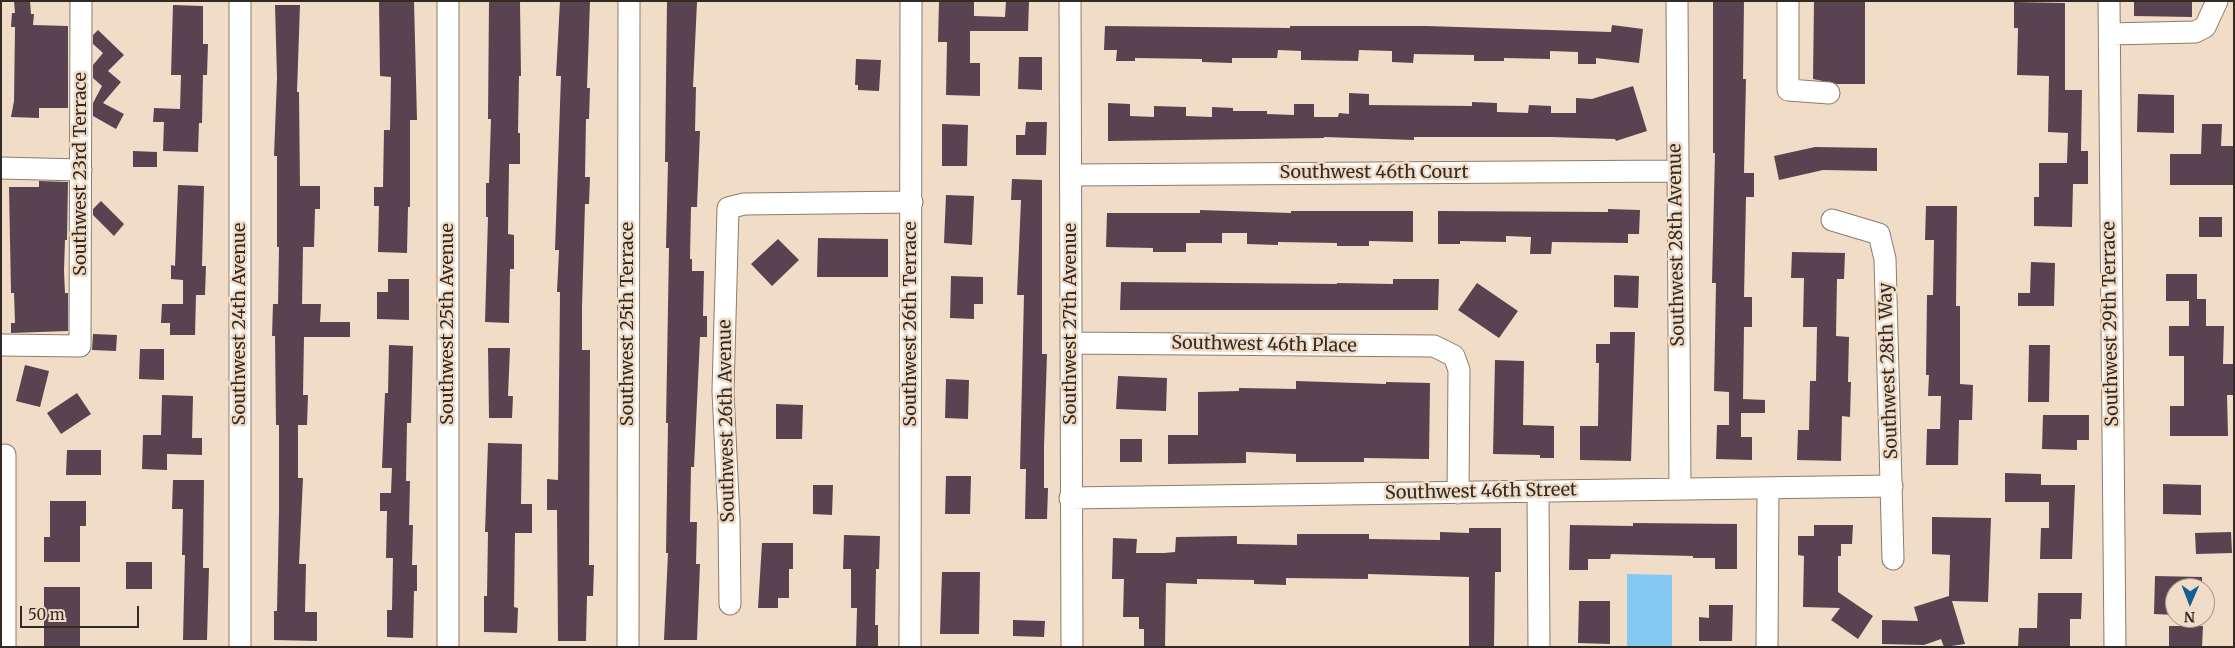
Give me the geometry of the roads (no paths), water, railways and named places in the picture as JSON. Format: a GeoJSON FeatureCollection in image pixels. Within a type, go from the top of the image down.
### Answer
{"type":"FeatureCollection","features":[{"type":"Feature","properties":{"kind":"street","name":"Southwest 23rd Terrace"},"geometry":{"type":"LineString","coordinates":[[1,345],[80,346],[81,1]]}},
{"type":"Feature","properties":{"kind":"street","name":"Southwest 24th Avenue"},"geometry":{"type":"LineString","coordinates":[[240,1],[240,647]]}},
{"type":"Feature","properties":{"kind":"street","name":"Southwest 25th Avenue"},"geometry":{"type":"LineString","coordinates":[[448,1],[448,647]]}},
{"type":"Feature","properties":{"kind":"street","name":"Southwest 25th Terrace"},"geometry":{"type":"LineString","coordinates":[[628,1],[628,647]]}},
{"type":"Feature","properties":{"kind":"street","name":"Southwest 26th Terrace"},"geometry":{"type":"LineString","coordinates":[[910,647],[911,1]]}},
{"type":"Feature","properties":{"kind":"street","name":"Southwest 27th Avenue"},"geometry":{"type":"LineString","coordinates":[[1070,1],[1070,498],[1072,647]]}},
{"type":"Feature","properties":{"kind":"street","name":"Southwest 28th Avenue"},"geometry":{"type":"LineString","coordinates":[[1676,1],[1680,489]]}},
{"type":"Feature","properties":{"kind":"street"},"geometry":{"type":"LineString","coordinates":[[1788,1],[1788,90],[1829,93]]}},
{"type":"Feature","properties":{"kind":"street","name":"Southwest 29th Terrace"},"geometry":{"type":"LineString","coordinates":[[2110,1],[2115,647]]}},
{"type":"Feature","properties":{"kind":"street"},"geometry":{"type":"LineString","coordinates":[[2110,34],[2195,32],[2205,26],[2217,1]]}},
{"type":"Feature","properties":{"kind":"street"},"geometry":{"type":"LineString","coordinates":[[1,168],[81,170]]}},
{"type":"Feature","properties":{"kind":"street","name":"Southwest 46th Court"},"geometry":{"type":"LineString","coordinates":[[1071,175],[1676,171]]}},
{"type":"Feature","properties":{"kind":"street","name":"Southwest 26th Avenue"},"geometry":{"type":"LineString","coordinates":[[730,604],[729,520],[723,391],[728,208],[744,204],[912,202]]}},
{"type":"Feature","properties":{"kind":"street","name":"Southwest 28th Way"},"geometry":{"type":"LineString","coordinates":[[1832,220],[1879,234],[1885,258],[1893,559]]}},
{"type":"Feature","properties":{"kind":"street","name":"Southwest 46th Place"},"geometry":{"type":"LineString","coordinates":[[1071,343],[1434,346],[1454,356],[1459,370],[1458,493]]}},
{"type":"Feature","properties":{"kind":"street"},"geometry":{"type":"LineString","coordinates":[[5,455],[6,647]]}},
{"type":"Feature","properties":{"kind":"street","name":"Southwest 46th Street"},"geometry":{"type":"LineString","coordinates":[[1070,498],[1892,486]]}},
{"type":"Feature","properties":{"kind":"street"},"geometry":{"type":"LineString","coordinates":[[1766,647],[1768,488]]}},
{"type":"Feature","properties":{"kind":"street"},"geometry":{"type":"LineString","coordinates":[[1538,492],[1539,647]]}},
{"type":"Feature","properties":{"kind":"water"},"geometry":{"type":"Polygon","coordinates":[[[1627,574],[1672,575],[1672,647],[1627,647],[1627,574]]]}}]}
